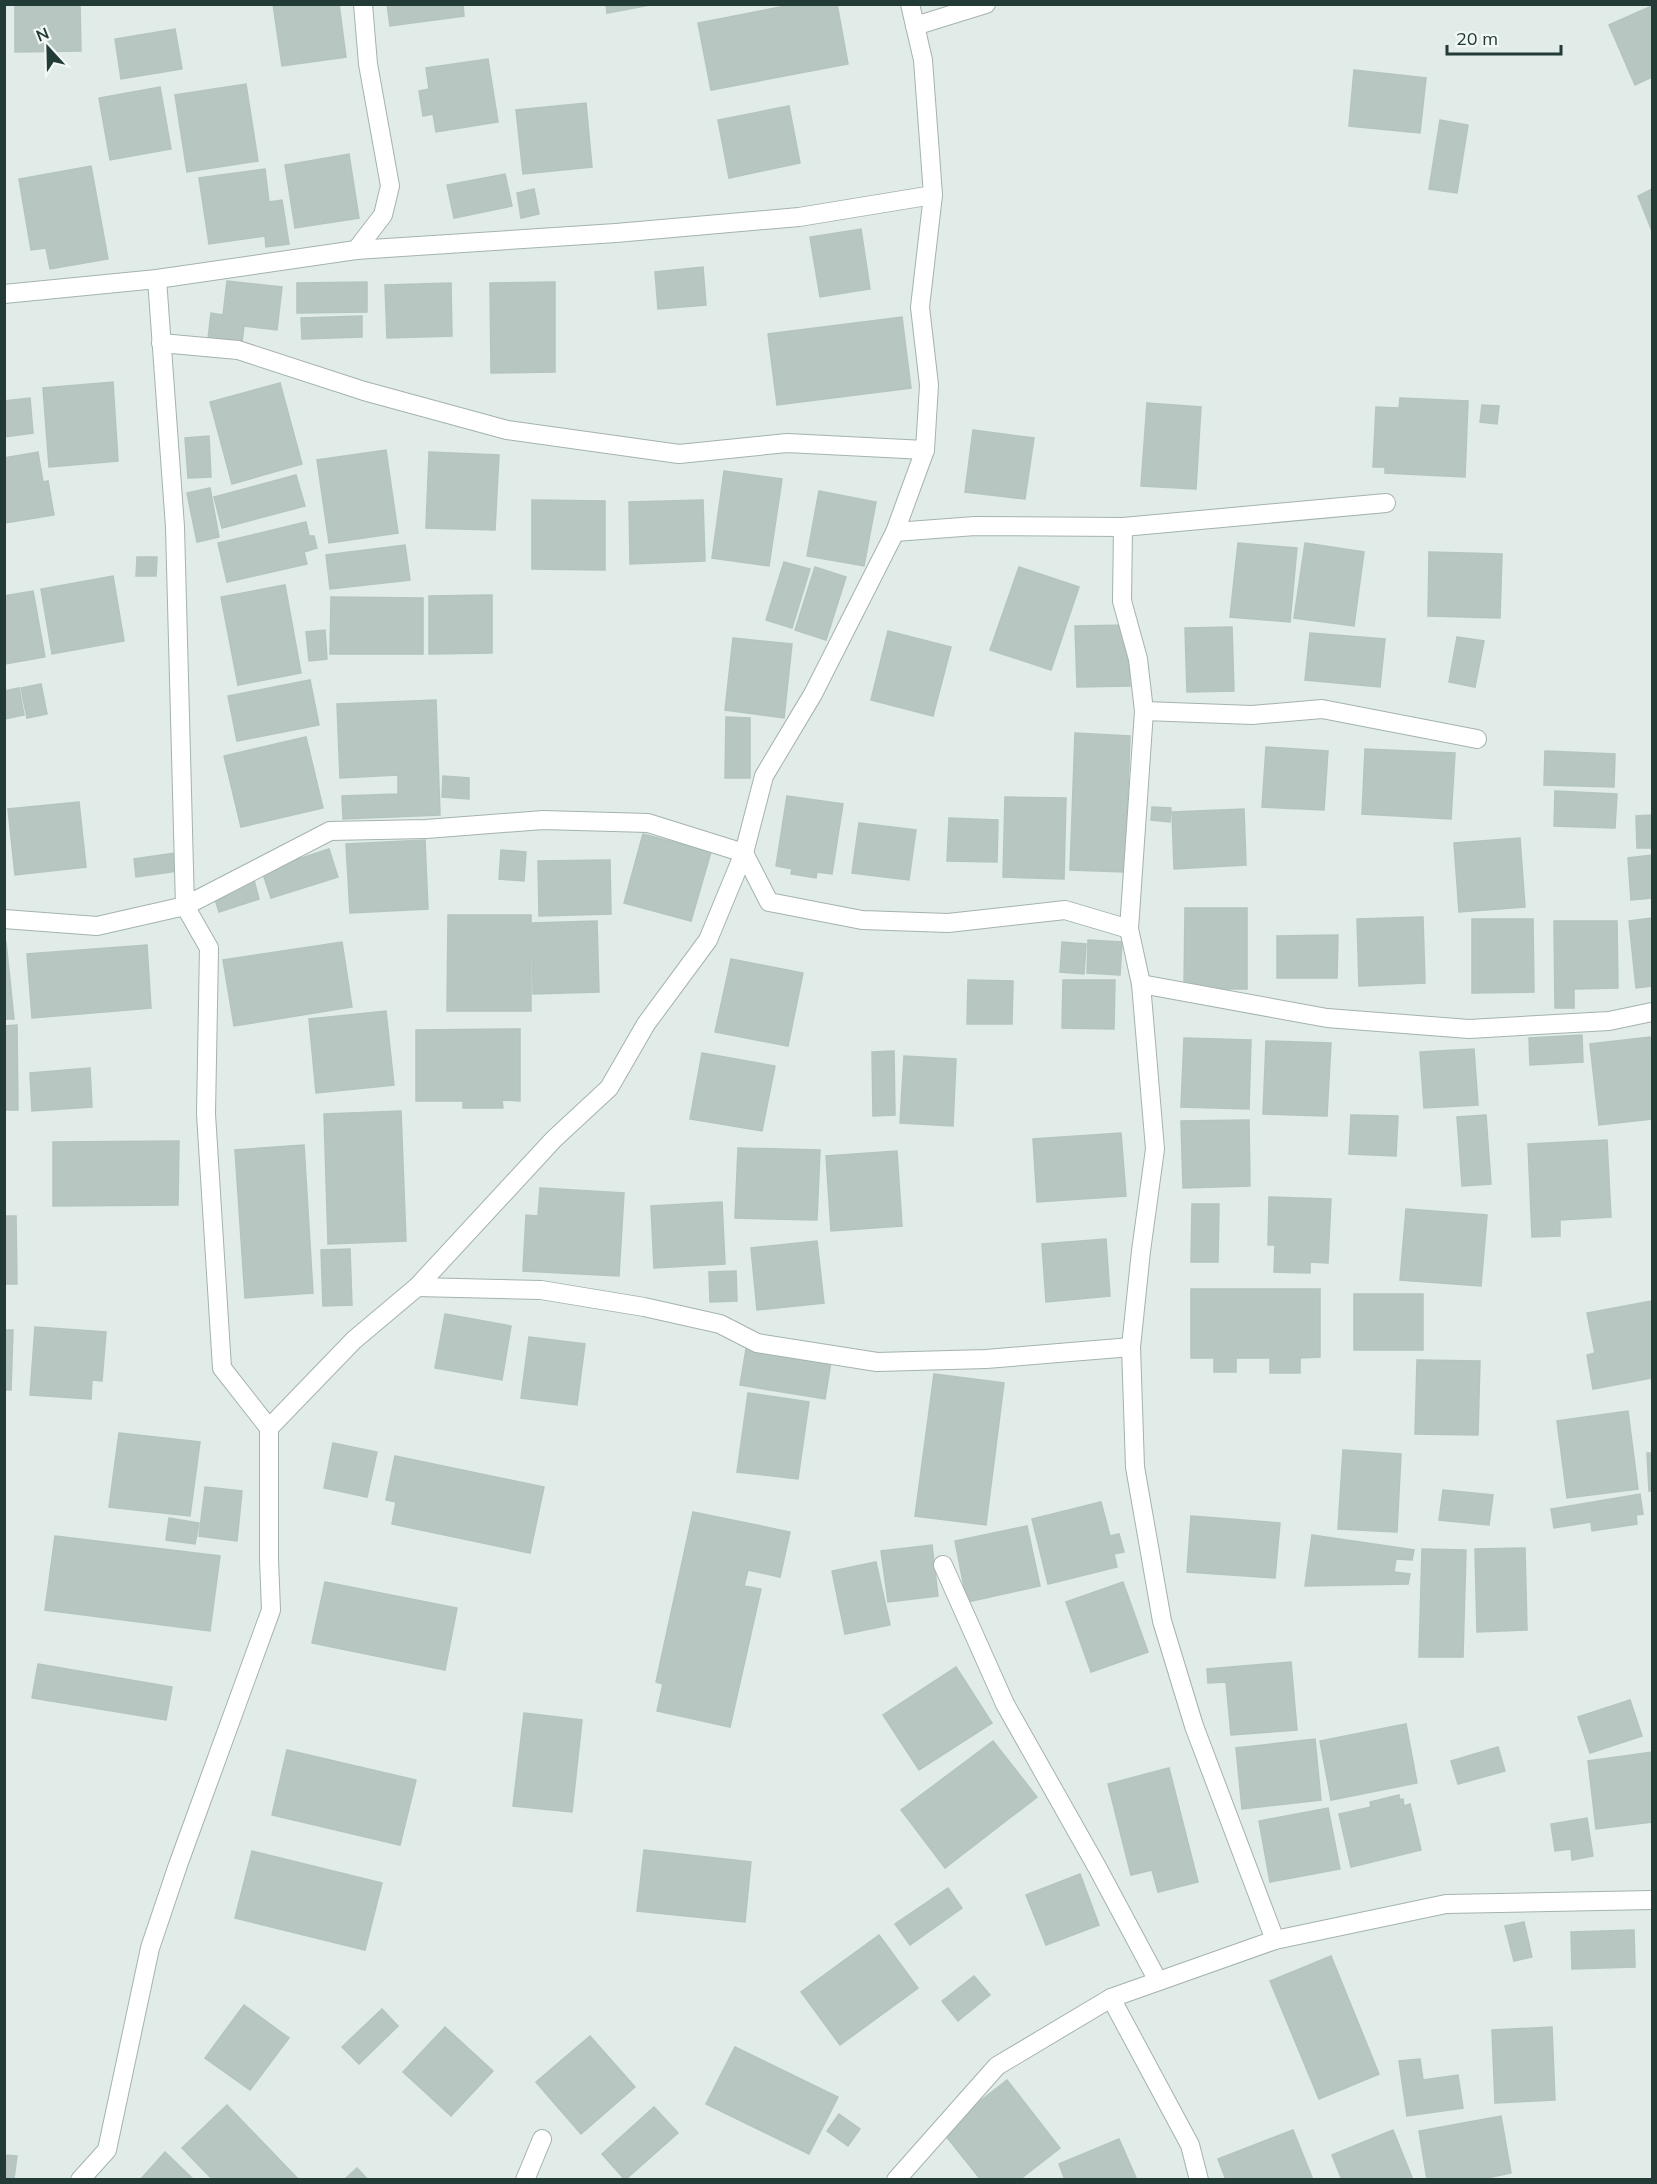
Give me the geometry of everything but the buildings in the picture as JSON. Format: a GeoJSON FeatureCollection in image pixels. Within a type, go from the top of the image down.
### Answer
{"type":"FeatureCollection","features":[{"type":"Feature","properties":{"kind":"street"},"geometry":{"type":"LineString","coordinates":[[356,250],[383,214],[390,186],[368,64],[363,4]]}},
{"type":"Feature","properties":{"kind":"street"},"geometry":{"type":"LineString","coordinates":[[269,1428],[354,1340],[417,1287],[554,1139],[609,1088],[646,1024],[708,940],[744,853],[764,776],[813,694],[895,532],[925,450],[929,385],[920,307],[933,195],[923,60],[910,4]]}},
{"type":"Feature","properties":{"kind":"street"},"geometry":{"type":"LineString","coordinates":[[915,26],[986,4]]}},
{"type":"Feature","properties":{"kind":"street"},"geometry":{"type":"LineString","coordinates":[[4,294],[157,279],[356,250],[616,233],[800,217],[933,195]]}},
{"type":"Feature","properties":{"kind":"street"},"geometry":{"type":"LineString","coordinates":[[80,2180],[107,2150],[116,2120],[150,1948],[178,1864],[272,1610],[269,1559],[269,1428],[222,1368],[206,1114],[209,948],[184,906],[175,527],[157,279]]}},
{"type":"Feature","properties":{"kind":"street"},"geometry":{"type":"LineString","coordinates":[[161,343],[238,350],[364,391],[507,430],[679,454],[787,443],[925,450]]}},
{"type":"Feature","properties":{"kind":"street"},"geometry":{"type":"LineString","coordinates":[[895,532],[975,526],[1123,527],[1386,503]]}},
{"type":"Feature","properties":{"kind":"street"},"geometry":{"type":"LineString","coordinates":[[1123,527],[1122,601],[1138,659],[1144,711],[1129,929],[1141,984],[1155,1149],[1131,1347],[1135,1467],[1162,1622],[1194,1726],[1275,1940]]}},
{"type":"Feature","properties":{"kind":"street"},"geometry":{"type":"LineString","coordinates":[[1144,711],[1252,715],[1322,709],[1476,739]]}},
{"type":"Feature","properties":{"kind":"street"},"geometry":{"type":"LineString","coordinates":[[4,919],[97,926],[184,906],[330,831],[426,829],[543,820],[648,824],[744,853],[769,902],[862,920],[948,923],[1065,910],[1129,929]]}},
{"type":"Feature","properties":{"kind":"street"},"geometry":{"type":"LineString","coordinates":[[1141,984],[1327,1018],[1469,1029],[1609,1021],[1653,1012]]}},
{"type":"Feature","properties":{"kind":"street"},"geometry":{"type":"LineString","coordinates":[[417,1287],[541,1290],[621,1303],[720,1324],[757,1343],[877,1362],[986,1359],[1131,1347]]}},
{"type":"Feature","properties":{"kind":"street"},"geometry":{"type":"LineString","coordinates":[[943,1565],[1005,1704],[1158,1981]]}},
{"type":"Feature","properties":{"kind":"street"},"geometry":{"type":"LineString","coordinates":[[896,2180],[997,2066],[1111,1998],[1275,1940],[1446,1904],[1653,1900]]}},
{"type":"Feature","properties":{"kind":"street"},"geometry":{"type":"LineString","coordinates":[[1111,1998],[1190,2145],[1199,2180]]}},
{"type":"Feature","properties":{"kind":"street"},"geometry":{"type":"LineString","coordinates":[[525,2180],[542,2139]]}}]}
